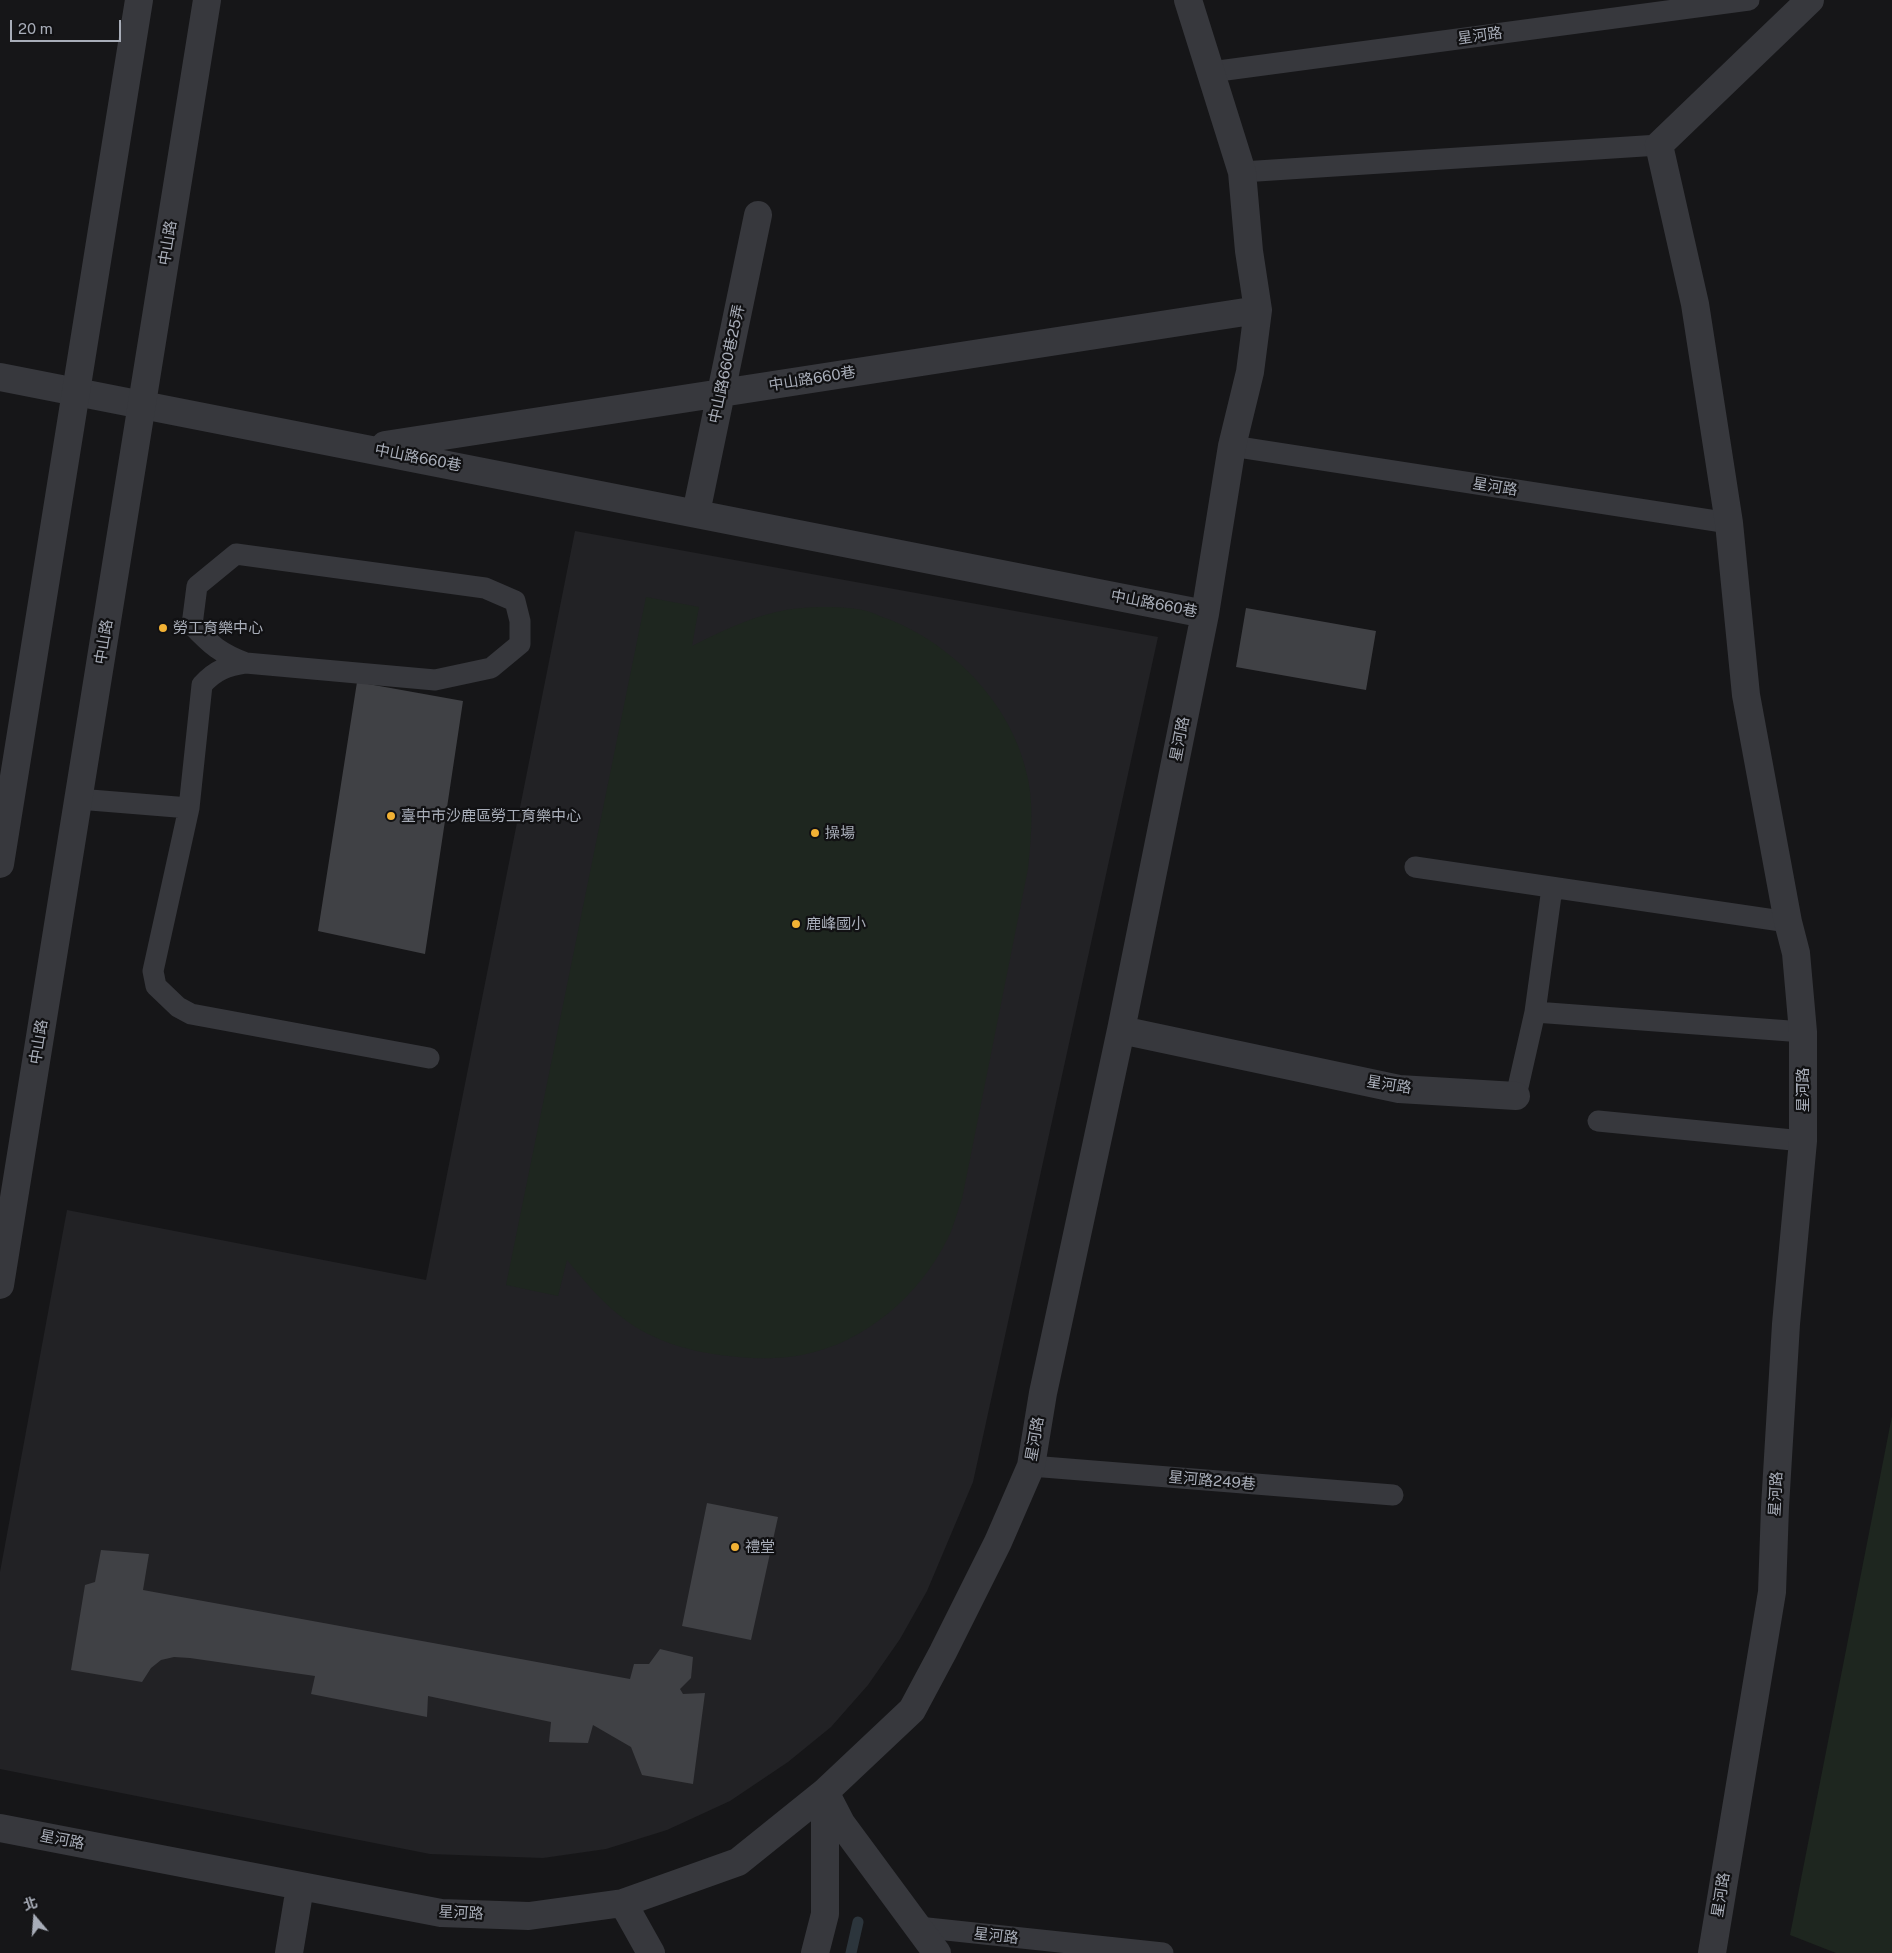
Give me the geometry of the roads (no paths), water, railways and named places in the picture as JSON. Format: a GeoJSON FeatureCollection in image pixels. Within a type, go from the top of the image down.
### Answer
{"type":"FeatureCollection","features":[{"type":"Feature","properties":{"kind":"street"},"geometry":{"type":"LineString","coordinates":[[0,864],[139,0]]}},
{"type":"Feature","properties":{"kind":"street","name":"中山路"},"geometry":{"type":"LineString","coordinates":[[0,1285],[208,0]]}},
{"type":"Feature","properties":{"kind":"street","name":"星河路"},"geometry":{"type":"LineString","coordinates":[[0,1828],[441,1913],[529,1916],[623,1903],[738,1862],[825,1792],[912,1710],[994,1551],[1031,1466],[1043,1393],[1121,1030],[1205,614],[1232,446],[1250,372],[1258,310],[1249,251],[1242,172],[1188,0]]}},
{"type":"Feature","properties":{"kind":"street"},"geometry":{"type":"LineString","coordinates":[[1659,145],[1810,0]]}},
{"type":"Feature","properties":{"kind":"street","name":"星河路"},"geometry":{"type":"LineString","coordinates":[[1659,145],[1695,304],[1729,523],[1746,695],[1788,922],[1796,954],[1803,1032],[1803,1141],[1786,1324],[1772,1592],[1712,1953]]}},
{"type":"Feature","properties":{"kind":"street","name":"中山路660巷25弄"},"geometry":{"type":"LineString","coordinates":[[696,513],[758,215]]}},
{"type":"Feature","properties":{"kind":"street","name":"中山路660巷"},"geometry":{"type":"LineString","coordinates":[[366,448],[1258,310]]}},
{"type":"Feature","properties":{"kind":"street","name":"中山路660巷"},"geometry":{"type":"LineString","coordinates":[[0,376],[1205,614]]}},
{"type":"Feature","properties":{"kind":"street","name":"星河路"},"geometry":{"type":"LineString","coordinates":[[1121,1030],[1399,1089],[1516,1096]]}},
{"type":"Feature","properties":{"kind":"street"},"geometry":{"type":"LineString","coordinates":[[825,1792],[842,1822],[937,1953]]}},
{"type":"Feature","properties":{"kind":"street"},"geometry":{"type":"LineString","coordinates":[[815,1953],[825,1914],[825,1792]]}},
{"type":"Feature","properties":{"kind":"street"},"geometry":{"type":"LineString","coordinates":[[289,1953],[300,1887]]}},
{"type":"Feature","properties":{"kind":"street"},"geometry":{"type":"LineString","coordinates":[[623,1903],[651,1953]]}},
{"type":"Feature","properties":{"kind":"lane","name":"星河路"},"geometry":{"type":"LineString","coordinates":[[1211,72],[1749,0]]}},
{"type":"Feature","properties":{"kind":"lane"},"geometry":{"type":"LineString","coordinates":[[1242,172],[1659,145]]}},
{"type":"Feature","properties":{"kind":"lane","name":"星河路"},"geometry":{"type":"LineString","coordinates":[[1232,446],[1729,523]]}},
{"type":"Feature","properties":{"kind":"lane"},"geometry":{"type":"LineString","coordinates":[[246,662],[224,654],[210,644],[192,625],[197,586],[236,554],[485,588],[515,601],[520,621],[520,644],[491,668],[435,680],[246,662],[220,668],[202,685],[189,808],[153,971],[156,986],[178,1007],[191,1014],[429,1058]]}},
{"type":"Feature","properties":{"kind":"lane"},"geometry":{"type":"LineString","coordinates":[[78,799],[189,808]]}},
{"type":"Feature","properties":{"kind":"lane"},"geometry":{"type":"LineString","coordinates":[[1415,867],[1788,922]]}},
{"type":"Feature","properties":{"kind":"lane","name":"星河路"},"geometry":{"type":"LineString","coordinates":[[1516,1096],[1535,1012],[1552,888]]}},
{"type":"Feature","properties":{"kind":"lane"},"geometry":{"type":"LineString","coordinates":[[1535,1012],[1803,1032]]}},
{"type":"Feature","properties":{"kind":"lane"},"geometry":{"type":"LineString","coordinates":[[1598,1121],[1803,1141]]}},
{"type":"Feature","properties":{"kind":"lane","name":"星河路249巷"},"geometry":{"type":"LineString","coordinates":[[1031,1466],[1393,1495]]}},
{"type":"Feature","properties":{"kind":"lane","name":"星河路"},"geometry":{"type":"LineString","coordinates":[[918,1928],[1163,1953]]}},
{"type":"Feature","properties":{"kind":"waterway"},"geometry":{"type":"LineString","coordinates":[[851,1953],[858,1922]]}},
{"type":"Feature","properties":{"kind":"place","name":"勞工育樂中心"},"geometry":{"type":"Point","coordinates":[163,628]}},
{"type":"Feature","properties":{"kind":"place","name":"臺中市沙鹿區勞工育樂中心"},"geometry":{"type":"Point","coordinates":[391,816]}},
{"type":"Feature","properties":{"kind":"place","name":"操場"},"geometry":{"type":"Point","coordinates":[815,833]}},
{"type":"Feature","properties":{"kind":"place","name":"鹿峰國小"},"geometry":{"type":"Point","coordinates":[796,924]}},
{"type":"Feature","properties":{"kind":"place","name":"禮堂"},"geometry":{"type":"Point","coordinates":[735,1547]}}]}
